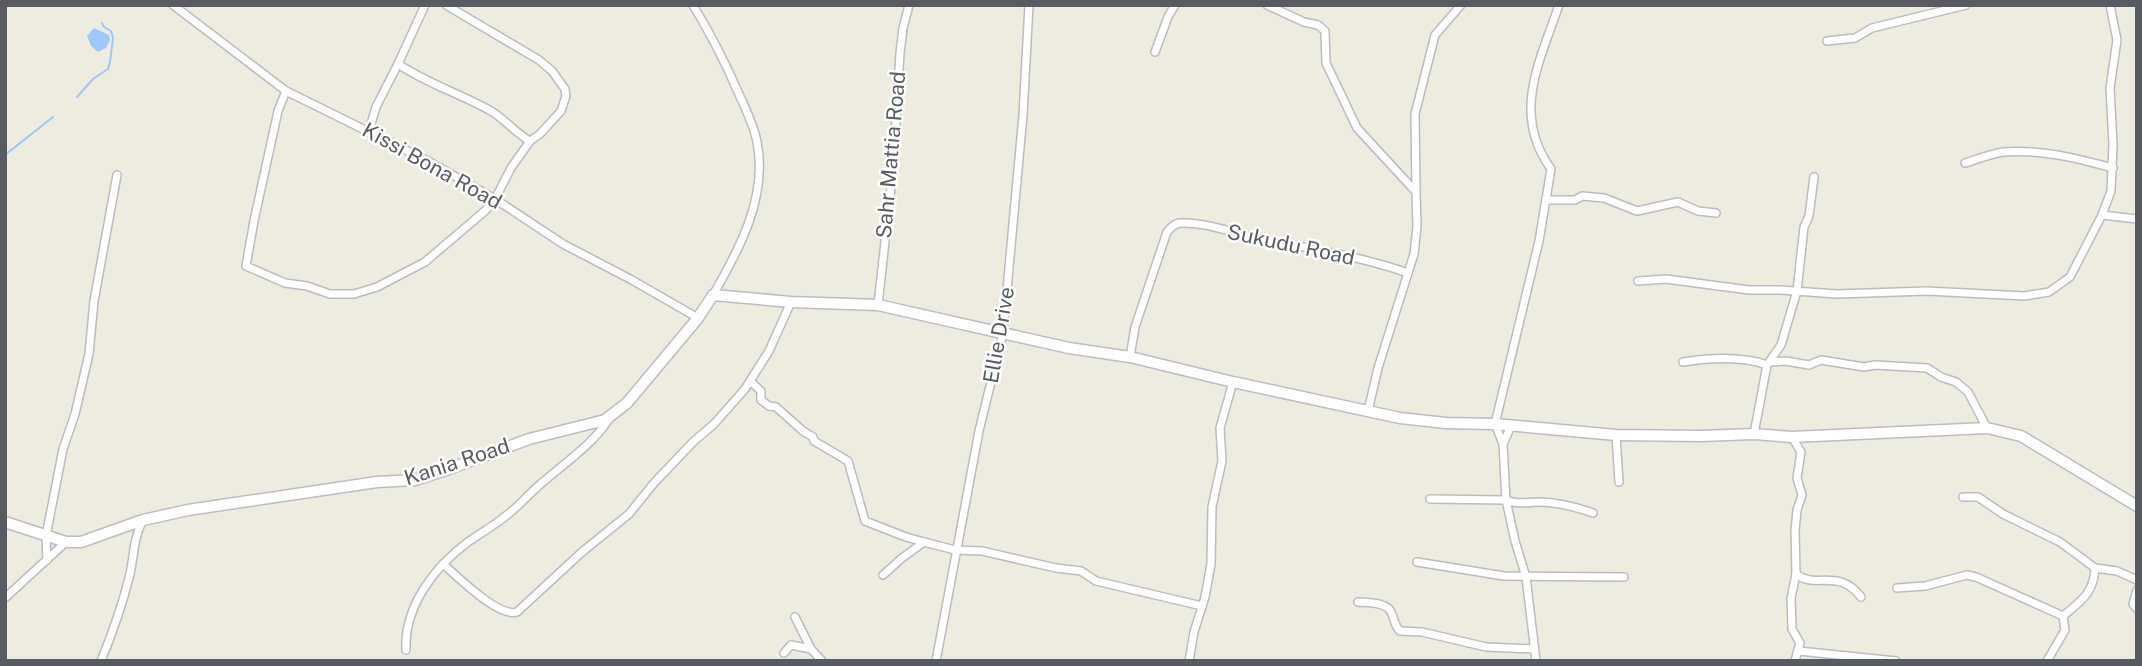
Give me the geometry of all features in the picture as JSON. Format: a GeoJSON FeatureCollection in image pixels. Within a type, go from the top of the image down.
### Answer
{"type":"FeatureCollection","features":[{"type":"Feature","properties":{"kind":"main road"},"geometry":{"type":"LineString","coordinates":[[713,295],[791,302],[878,305],[1069,348],[1130,357],[1233,383],[1400,418],[1446,424],[1495,424],[1616,435],[1792,437],[1987,428],[2021,436],[2137,506]]}},
{"type":"Feature","properties":{"kind":"main road","name":"Kania Road"},"geometry":{"type":"LineString","coordinates":[[66,542],[81,542],[143,520],[228,503],[377,482],[415,480],[529,439],[605,421],[627,403],[698,318],[713,295]]}},
{"type":"Feature","properties":{"kind":"main road"},"geometry":{"type":"LineString","coordinates":[[5,522],[66,542]]}},
{"type":"Feature","properties":{"kind":"street","name":"Kissi Bona Road"},"geometry":{"type":"LineString","coordinates":[[173,5],[286,91],[369,131],[495,199],[563,244],[698,318]]}},
{"type":"Feature","properties":{"kind":"street"},"geometry":{"type":"LineString","coordinates":[[369,131],[376,107],[425,5]]}},
{"type":"Feature","properties":{"kind":"street"},"geometry":{"type":"LineString","coordinates":[[286,91],[278,111],[246,266],[285,283],[307,286],[330,294],[354,294],[425,262],[473,222],[495,199],[511,168],[530,141],[561,111],[566,96],[565,89],[552,71],[521,49],[446,5]]}},
{"type":"Feature","properties":{"kind":"street"},"geometry":{"type":"LineString","coordinates":[[693,5],[733,81],[758,144],[759,184],[753,208],[738,250],[713,295]]}},
{"type":"Feature","properties":{"kind":"street","name":"Sahr Mattia Road"},"geometry":{"type":"LineString","coordinates":[[878,305],[892,169],[900,53],[909,5]]}},
{"type":"Feature","properties":{"kind":"street","name":"Ellie Drive"},"geometry":{"type":"LineString","coordinates":[[936,661],[979,431],[1003,333],[1023,115],[1029,5]]}},
{"type":"Feature","properties":{"kind":"street"},"geometry":{"type":"LineString","coordinates":[[1155,52],[1175,5]]}},
{"type":"Feature","properties":{"kind":"street"},"geometry":{"type":"LineString","coordinates":[[1267,5],[1304,22],[1318,25],[1325,31],[1326,63],[1357,128],[1416,192]]}},
{"type":"Feature","properties":{"kind":"street"},"geometry":{"type":"LineString","coordinates":[[1368,411],[1378,368],[1414,254],[1415,114],[1435,35],[1461,5]]}},
{"type":"Feature","properties":{"kind":"street"},"geometry":{"type":"LineString","coordinates":[[1536,661],[1526,577],[1514,541],[1506,500],[1503,444],[1495,424],[1539,241],[1551,169],[1537,138],[1530,111],[1538,61],[1559,5]]}},
{"type":"Feature","properties":{"kind":"street"},"geometry":{"type":"LineString","coordinates":[[1828,41],[1855,38],[1872,28],[1966,5]]}},
{"type":"Feature","properties":{"kind":"street"},"geometry":{"type":"LineString","coordinates":[[1638,281],[1666,279],[1749,290],[1837,295],[1927,291],[1999,296],[2038,295],[2049,292],[2070,277],[2102,215],[2111,191],[2113,169],[2110,88],[2117,40],[2110,5]]}},
{"type":"Feature","properties":{"kind":"street"},"geometry":{"type":"LineString","coordinates":[[398,64],[422,79],[495,113],[530,141]]}},
{"type":"Feature","properties":{"kind":"street"},"geometry":{"type":"LineString","coordinates":[[1965,163],[2003,152],[2045,153],[2064,155],[2113,169]]}},
{"type":"Feature","properties":{"kind":"street"},"geometry":{"type":"LineString","coordinates":[[47,560],[46,536],[63,449],[75,414],[89,355],[94,301],[117,175]]}},
{"type":"Feature","properties":{"kind":"street"},"geometry":{"type":"LineString","coordinates":[[1754,435],[1768,363],[1781,345],[1797,291],[1804,227],[1809,216],[1814,177]]}},
{"type":"Feature","properties":{"kind":"street"},"geometry":{"type":"LineString","coordinates":[[1546,200],[1575,200],[1582,196],[1604,198],[1637,211],[1678,202],[1698,211],[1716,213]]}},
{"type":"Feature","properties":{"kind":"street"},"geometry":{"type":"LineString","coordinates":[[2102,215],[2137,219]]}},
{"type":"Feature","properties":{"kind":"street","name":"Sukudu Road"},"geometry":{"type":"LineString","coordinates":[[1130,357],[1138,315],[1167,232],[1173,225],[1207,226],[1299,245],[1408,273]]}},
{"type":"Feature","properties":{"kind":"street"},"geometry":{"type":"LineString","coordinates":[[444,565],[500,610],[512,614],[516,612],[629,514],[654,483],[714,424],[751,382],[769,351],[791,302]]}},
{"type":"Feature","properties":{"kind":"street"},"geometry":{"type":"LineString","coordinates":[[1683,362],[1742,359],[1809,365],[1821,360],[1864,367],[1875,365],[1927,368],[1956,382],[1968,392],[1987,428]]}},
{"type":"Feature","properties":{"kind":"street"},"geometry":{"type":"LineString","coordinates":[[751,382],[761,391],[761,400],[776,407],[813,437],[814,441],[848,461],[865,521],[906,537],[955,550],[982,551],[1081,571],[1096,581],[1202,606]]}},
{"type":"Feature","properties":{"kind":"street"},"geometry":{"type":"LineString","coordinates":[[1189,661],[1211,564],[1212,507],[1222,461],[1220,428],[1233,383]]}},
{"type":"Feature","properties":{"kind":"street"},"geometry":{"type":"LineString","coordinates":[[406,650],[405,638],[413,608],[430,580],[466,544],[509,514],[527,495],[601,432],[611,416]]}},
{"type":"Feature","properties":{"kind":"street"},"geometry":{"type":"LineString","coordinates":[[1503,444],[1511,426]]}},
{"type":"Feature","properties":{"kind":"street"},"geometry":{"type":"LineString","coordinates":[[1616,435],[1619,482]]}},
{"type":"Feature","properties":{"kind":"street"},"geometry":{"type":"LineString","coordinates":[[1792,437],[1801,453],[1797,478],[1802,495],[1797,509],[1796,574],[1791,598],[1792,629],[1800,643],[1796,661]]}},
{"type":"Feature","properties":{"kind":"street"},"geometry":{"type":"LineString","coordinates":[[1963,497],[1978,497],[2003,514],[2060,542],[2095,568],[2117,571],[2137,580]]}},
{"type":"Feature","properties":{"kind":"street"},"geometry":{"type":"LineString","coordinates":[[1430,499],[1541,502],[1576,507],[1593,513]]}},
{"type":"Feature","properties":{"kind":"street"},"geometry":{"type":"LineString","coordinates":[[101,661],[127,587],[139,527],[143,520]]}},
{"type":"Feature","properties":{"kind":"street"},"geometry":{"type":"LineString","coordinates":[[5,598],[66,542]]}},
{"type":"Feature","properties":{"kind":"street"},"geometry":{"type":"LineString","coordinates":[[883,575],[924,542]]}},
{"type":"Feature","properties":{"kind":"street"},"geometry":{"type":"LineString","coordinates":[[1417,562],[1504,576],[1624,577]]}},
{"type":"Feature","properties":{"kind":"street"},"geometry":{"type":"LineString","coordinates":[[2063,616],[2083,599],[2094,582],[2095,568]]}},
{"type":"Feature","properties":{"kind":"street"},"geometry":{"type":"LineString","coordinates":[[1796,574],[1801,579],[1828,579],[1847,583],[1861,597]]}},
{"type":"Feature","properties":{"kind":"street"},"geometry":{"type":"LineString","coordinates":[[1897,588],[1925,586],[1967,575],[2063,616]]}},
{"type":"Feature","properties":{"kind":"street"},"geometry":{"type":"LineString","coordinates":[[2137,590],[2133,604],[2137,609]]}},
{"type":"Feature","properties":{"kind":"street"},"geometry":{"type":"LineString","coordinates":[[1359,602],[1387,606],[1400,631],[1422,632],[1486,647],[1534,649]]}},
{"type":"Feature","properties":{"kind":"street"},"geometry":{"type":"LineString","coordinates":[[2048,661],[2065,629],[2063,616]]}},
{"type":"Feature","properties":{"kind":"street"},"geometry":{"type":"LineString","coordinates":[[795,617],[811,649],[822,661]]}},
{"type":"Feature","properties":{"kind":"street"},"geometry":{"type":"LineString","coordinates":[[784,653],[791,645],[811,649]]}},
{"type":"Feature","properties":{"kind":"street"},"geometry":{"type":"LineString","coordinates":[[1799,651],[1896,661]]}},
{"type":"Feature","properties":{"kind":"water"},"geometry":{"type":"Polygon","coordinates":[[[94,28],[109,35],[110,40],[106,48],[98,52],[91,46],[87,36],[94,28]]]}},
{"type":"Feature","properties":{"kind":"waterway"},"geometry":{"type":"LineString","coordinates":[[77,97],[93,79],[108,69],[113,38],[111,31],[102,23]]}},
{"type":"Feature","properties":{"kind":"waterway"},"geometry":{"type":"LineString","coordinates":[[5,155],[53,117]]}}]}
